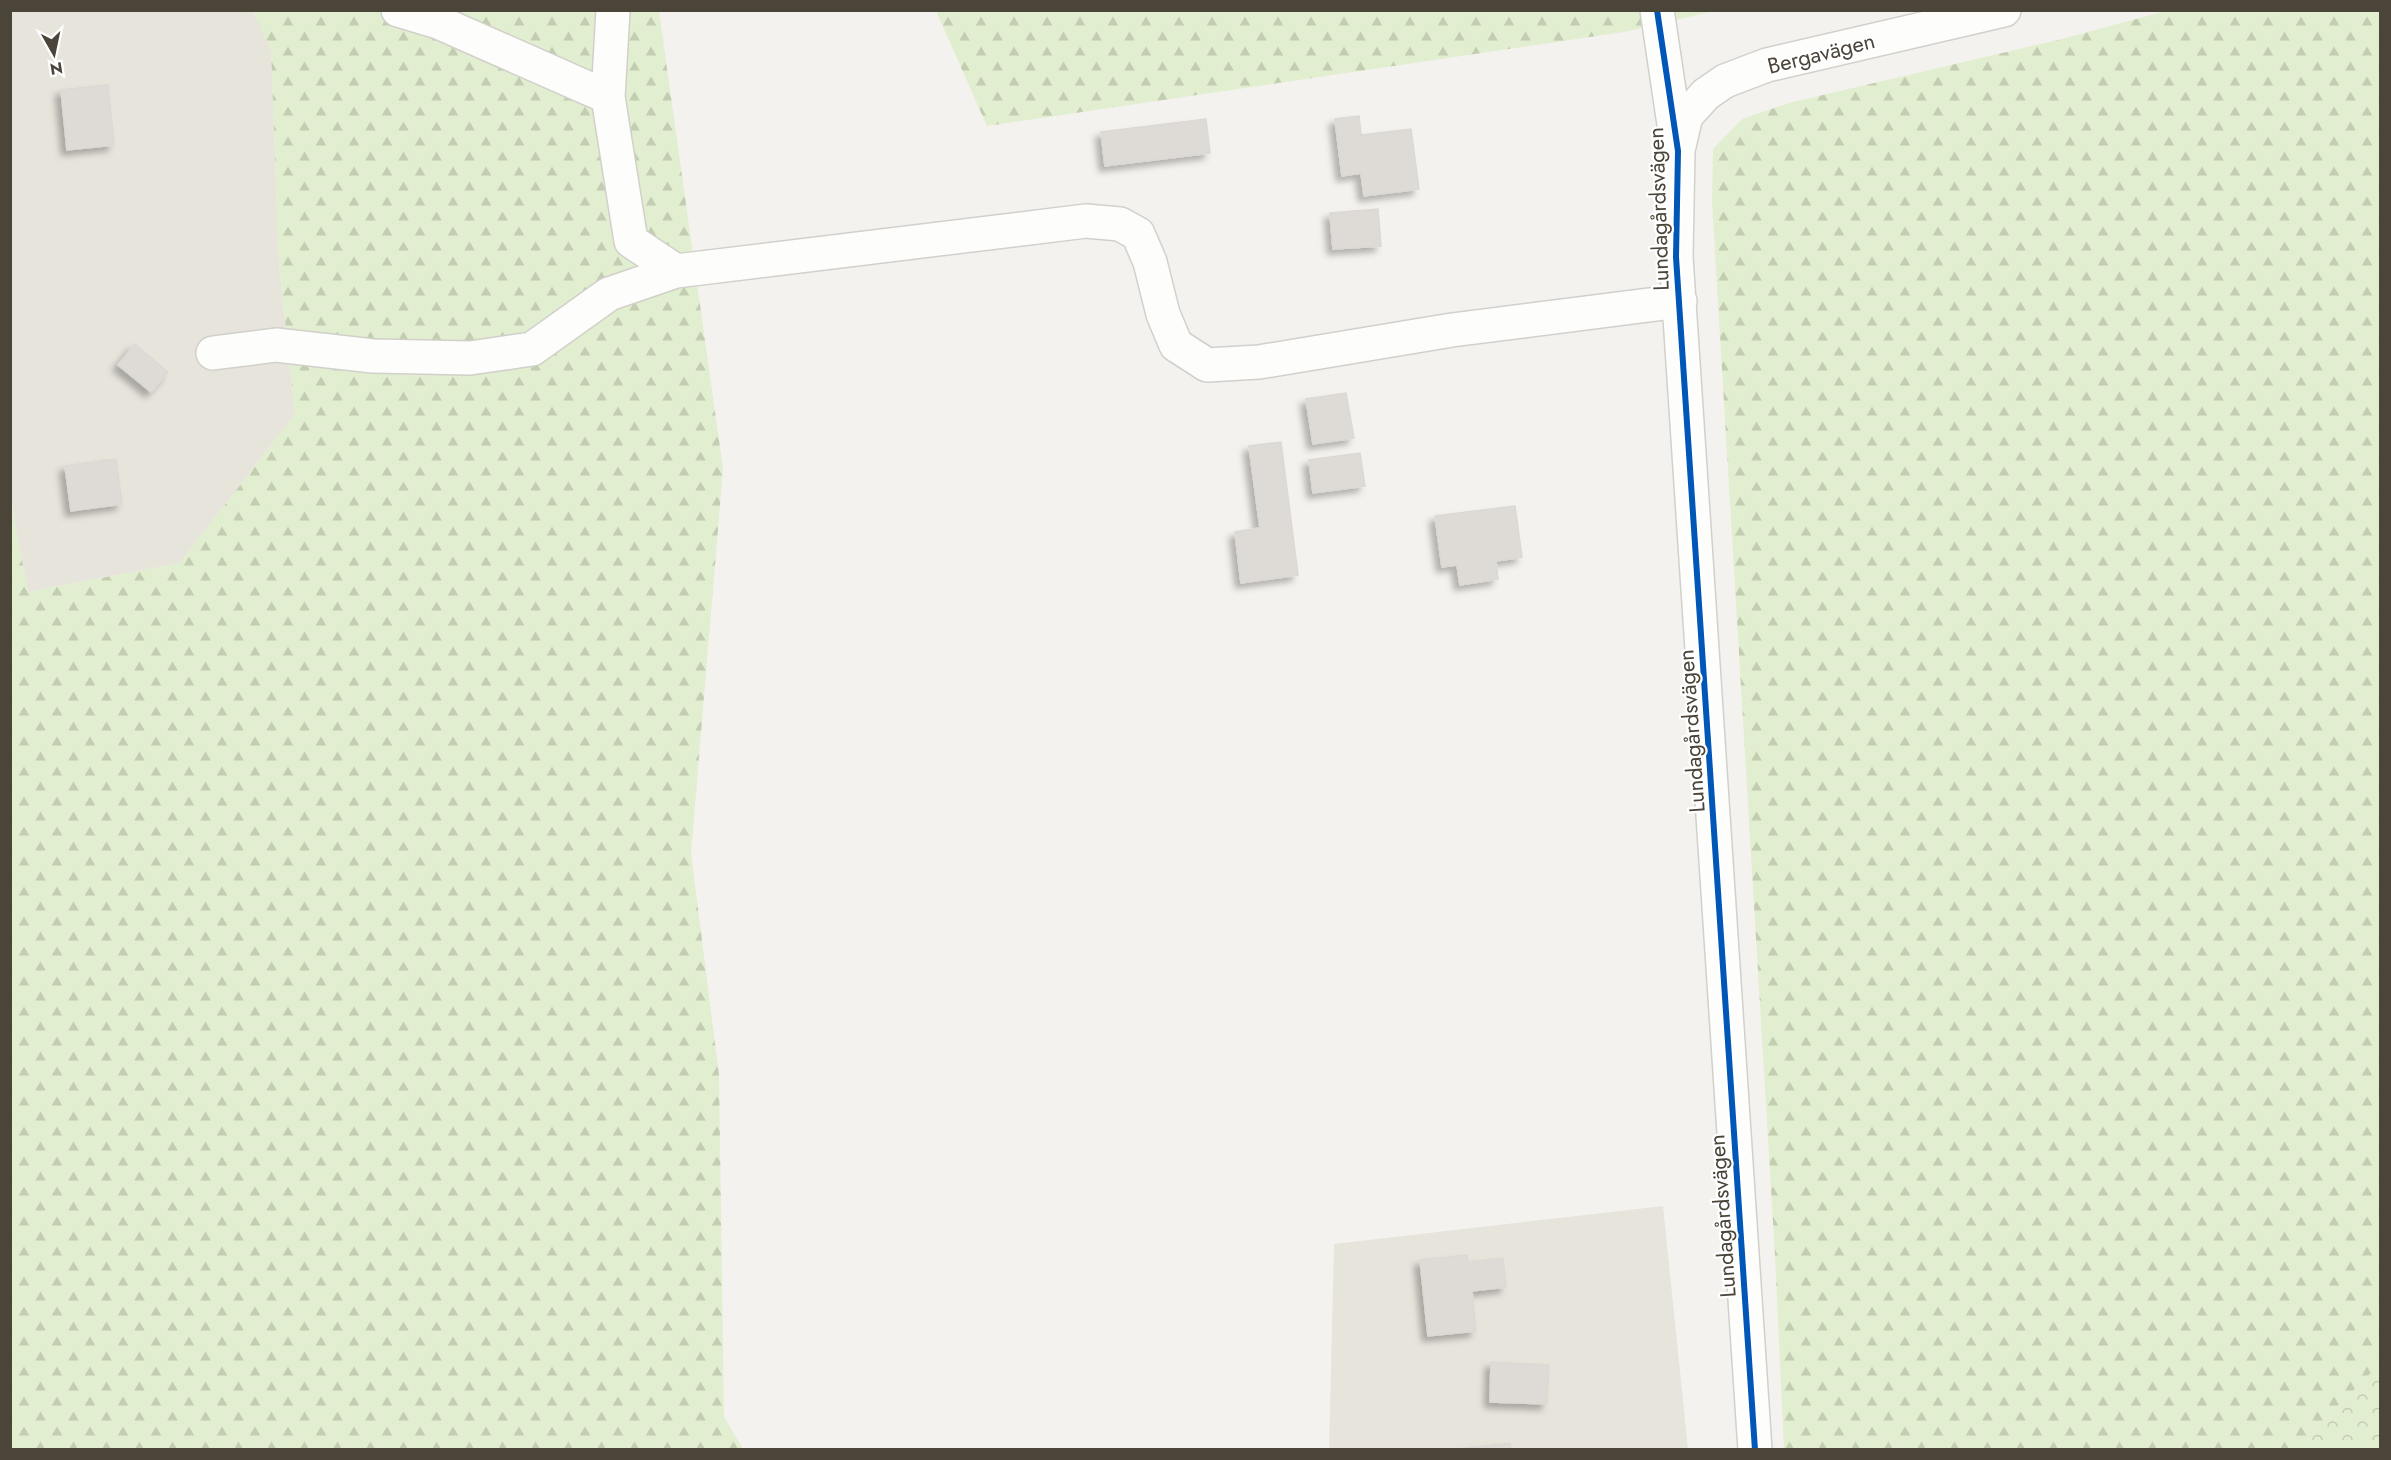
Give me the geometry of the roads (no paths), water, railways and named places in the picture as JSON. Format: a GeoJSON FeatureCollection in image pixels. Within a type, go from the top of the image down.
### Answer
{"type":"FeatureCollection","features":[{"type":"Feature","properties":{"kind":"street"},"geometry":{"type":"LineString","coordinates":[[398,10],[438,22],[608,97]]}},
{"type":"Feature","properties":{"kind":"street"},"geometry":{"type":"LineString","coordinates":[[613,10],[608,97],[631,241],[676,271]]}},
{"type":"Feature","properties":{"kind":"street","name":"Lundagårdsvägen"},"geometry":{"type":"LineString","coordinates":[[1657,10],[1678,151],[1677,257],[1755,1449]]}},
{"type":"Feature","properties":{"kind":"street","name":"Bergavägen"},"geometry":{"type":"LineString","coordinates":[[1678,151],[1686,116],[1706,94],[1725,81],[1767,64],[2004,10]]}},
{"type":"Feature","properties":{"kind":"street"},"geometry":{"type":"LineString","coordinates":[[213,353],[276,345],[373,356],[470,358],[532,348],[609,294],[676,271],[1086,221],[1120,224],[1138,234],[1150,262],[1163,314],[1176,345],[1207,365],[1259,362],[1452,330],[1680,301]]}}]}
